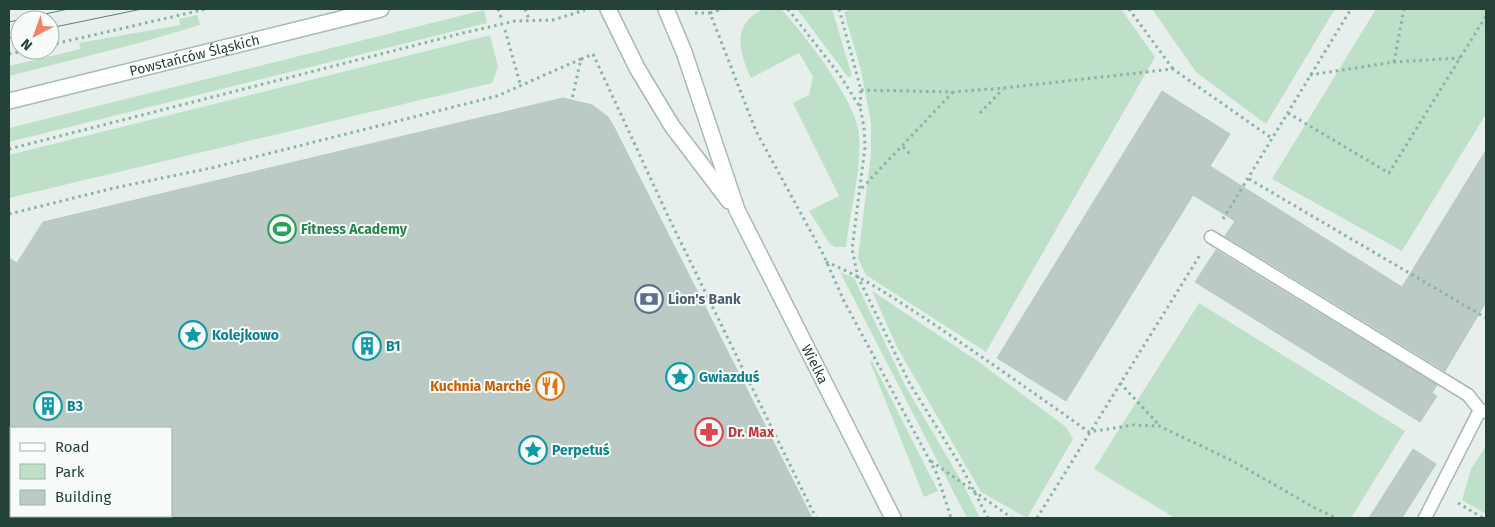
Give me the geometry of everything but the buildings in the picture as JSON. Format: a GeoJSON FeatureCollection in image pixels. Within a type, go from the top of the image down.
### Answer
{"type":"FeatureCollection","features":[{"type":"Feature","properties":{"kind":"street","name":"Powstańców Śląskich"},"geometry":{"type":"LineString","coordinates":[[9,102],[381,9]]}},
{"type":"Feature","properties":{"kind":"street","name":"Wielka"},"geometry":{"type":"LineString","coordinates":[[608,9],[637,68],[672,126],[736,210]]}},
{"type":"Feature","properties":{"kind":"street","name":"Wielka"},"geometry":{"type":"LineString","coordinates":[[666,9],[684,52],[736,210],[893,518]]}},
{"type":"Feature","properties":{"kind":"lane"},"geometry":{"type":"LineString","coordinates":[[1211,237],[1468,394],[1483,411],[1425,518]]}},
{"type":"Feature","properties":{"kind":"path"},"geometry":{"type":"LineString","coordinates":[[60,43],[206,9]]}},
{"type":"Feature","properties":{"kind":"path"},"geometry":{"type":"LineString","coordinates":[[498,9],[502,20]]}},
{"type":"Feature","properties":{"kind":"path"},"geometry":{"type":"LineString","coordinates":[[525,9],[529,19]]}},
{"type":"Feature","properties":{"kind":"path"},"geometry":{"type":"LineString","coordinates":[[695,13],[710,13],[723,9]]}},
{"type":"Feature","properties":{"kind":"path"},"geometry":{"type":"LineString","coordinates":[[788,9],[839,74],[860,107]]}},
{"type":"Feature","properties":{"kind":"path"},"geometry":{"type":"LineString","coordinates":[[839,9],[861,90],[860,107],[864,127],[865,147],[861,188],[852,249],[858,278],[910,384],[988,518]]}},
{"type":"Feature","properties":{"kind":"path"},"geometry":{"type":"LineString","coordinates":[[1129,9],[1173,69],[1273,139]]}},
{"type":"Feature","properties":{"kind":"path"},"geometry":{"type":"LineString","coordinates":[[1036,518],[1249,179],[1351,9]]}},
{"type":"Feature","properties":{"kind":"path"},"geometry":{"type":"LineString","coordinates":[[1394,62],[1404,9]]}},
{"type":"Feature","properties":{"kind":"path"},"geometry":{"type":"LineString","coordinates":[[9,149],[297,75],[529,19],[553,20],[583,11]]}},
{"type":"Feature","properties":{"kind":"path"},"geometry":{"type":"LineString","coordinates":[[710,13],[756,131],[824,254],[826,262],[937,474],[951,518]]}},
{"type":"Feature","properties":{"kind":"path"},"geometry":{"type":"LineString","coordinates":[[1288,113],[1389,173],[1486,16]]}},
{"type":"Feature","properties":{"kind":"path"},"geometry":{"type":"LineString","coordinates":[[505,30],[521,87]]}},
{"type":"Feature","properties":{"kind":"path"},"geometry":{"type":"LineString","coordinates":[[9,214],[114,188],[211,168],[497,96],[593,54],[667,214],[816,518]]}},
{"type":"Feature","properties":{"kind":"path"},"geometry":{"type":"LineString","coordinates":[[1310,75],[1394,62],[1460,58]]}},
{"type":"Feature","properties":{"kind":"path"},"geometry":{"type":"LineString","coordinates":[[572,99],[581,59]]}},
{"type":"Feature","properties":{"kind":"path"},"geometry":{"type":"LineString","coordinates":[[861,90],[953,92],[1173,69]]}},
{"type":"Feature","properties":{"kind":"path"},"geometry":{"type":"LineString","coordinates":[[980,113],[1004,88]]}},
{"type":"Feature","properties":{"kind":"path"},"geometry":{"type":"LineString","coordinates":[[861,188],[903,147],[953,92]]}},
{"type":"Feature","properties":{"kind":"path"},"geometry":{"type":"LineString","coordinates":[[903,147],[910,154]]}},
{"type":"Feature","properties":{"kind":"path"},"geometry":{"type":"LineString","coordinates":[[1249,179],[1486,318]]}},
{"type":"Feature","properties":{"kind":"path"},"geometry":{"type":"LineString","coordinates":[[826,262],[858,278],[992,364],[1089,432],[1133,425],[1160,426]]}},
{"type":"Feature","properties":{"kind":"path"},"geometry":{"type":"LineString","coordinates":[[1120,383],[1160,426],[1234,461],[1315,508],[1336,518]]}},
{"type":"Feature","properties":{"kind":"path"},"geometry":{"type":"LineString","coordinates":[[929,459],[1012,518]]}},
{"type":"Feature","properties":{"kind":"path"},"geometry":{"type":"LineString","coordinates":[[1452,500],[1483,518]]}},
{"type":"Feature","properties":{"kind":"green space"},"geometry":{"type":"Polygon","coordinates":[[[764,9],[781,9],[791,20],[828,68],[856,120],[859,134],[859,162],[846,247],[835,247],[830,244],[809,211],[839,196],[793,103],[809,95],[813,77],[799,53],[751,78],[743,59],[741,49],[742,30],[746,22],[753,15],[764,9]]]}},
{"type":"Feature","properties":{"kind":"green space"},"geometry":{"type":"Polygon","coordinates":[[[797,9],[832,9],[852,76],[848,77],[797,9]]]}},
{"type":"Feature","properties":{"kind":"green space"},"geometry":{"type":"Polygon","coordinates":[[[852,9],[1121,9],[1155,57],[986,352],[866,275],[858,258],[871,153],[871,123],[861,70],[844,12],[852,9]]]}},
{"type":"Feature","properties":{"kind":"green space"},"geometry":{"type":"Polygon","coordinates":[[[1152,9],[1335,9],[1266,124],[1196,72],[1152,9]]]}},
{"type":"Feature","properties":{"kind":"green space"},"geometry":{"type":"Polygon","coordinates":[[[1376,9],[1486,9],[1486,114],[1402,251],[1272,179],[1376,9]]]}},
{"type":"Feature","properties":{"kind":"green space"},"geometry":{"type":"Polygon","coordinates":[[[484,10],[487,23],[9,142],[9,128],[484,10]]]}},
{"type":"Feature","properties":{"kind":"green space"},"geometry":{"type":"Polygon","coordinates":[[[197,15],[200,25],[139,43],[9,76],[9,66],[34,60],[60,60],[60,54],[81,49],[79,43],[180,25],[179,19],[197,15]]]}},
{"type":"Feature","properties":{"kind":"green space"},"geometry":{"type":"Polygon","coordinates":[[[490,35],[498,67],[492,83],[9,198],[9,155],[490,35]]]}},
{"type":"Feature","properties":{"kind":"green space"},"geometry":{"type":"Polygon","coordinates":[[[840,272],[854,278],[906,387],[962,482],[980,518],[967,518],[840,272]]]}},
{"type":"Feature","properties":{"kind":"green space"},"geometry":{"type":"Polygon","coordinates":[[[872,291],[979,362],[1066,427],[1073,439],[1027,518],[981,492],[897,347],[872,291]]]}},
{"type":"Feature","properties":{"kind":"green space"},"geometry":{"type":"Polygon","coordinates":[[[1199,303],[1405,431],[1351,518],[1175,518],[1094,469],[1199,303]]]}},
{"type":"Feature","properties":{"kind":"green space"},"geometry":{"type":"Polygon","coordinates":[[[872,361],[938,491],[924,497],[870,362],[872,361]]]}},
{"type":"Feature","properties":{"kind":"green space"},"geometry":{"type":"Polygon","coordinates":[[[1486,446],[1486,514],[1462,500],[1471,469],[1486,446]]]}},
{"type":"Feature","properties":{"kind":"tram line"},"geometry":{"type":"LineString","coordinates":[[9,22],[68,9]]}},
{"type":"Feature","properties":{"kind":"tram line"},"geometry":{"type":"LineString","coordinates":[[60,26],[142,9]]}},
{"type":"Feature","properties":{"kind":"place","name":"Fitness Academy"},"geometry":{"type":"Point","coordinates":[282,229]}},
{"type":"Feature","properties":{"kind":"place","name":"Lion's Bank"},"geometry":{"type":"Point","coordinates":[649,299]}},
{"type":"Feature","properties":{"kind":"place","name":"Kolejkowo"},"geometry":{"type":"Point","coordinates":[193,335]}},
{"type":"Feature","properties":{"kind":"place","name":"B1"},"geometry":{"type":"Point","coordinates":[367,346]}},
{"type":"Feature","properties":{"kind":"place","name":"Gwiazduś"},"geometry":{"type":"Point","coordinates":[680,377]}},
{"type":"Feature","properties":{"kind":"place","name":"Kuchnia Marché"},"geometry":{"type":"Point","coordinates":[550,386]}},
{"type":"Feature","properties":{"kind":"place","name":"B3"},"geometry":{"type":"Point","coordinates":[48,406]}},
{"type":"Feature","properties":{"kind":"place","name":"Dr. Max"},"geometry":{"type":"Point","coordinates":[709,432]}},
{"type":"Feature","properties":{"kind":"place","name":"Perpetuś"},"geometry":{"type":"Point","coordinates":[533,450]}}]}
